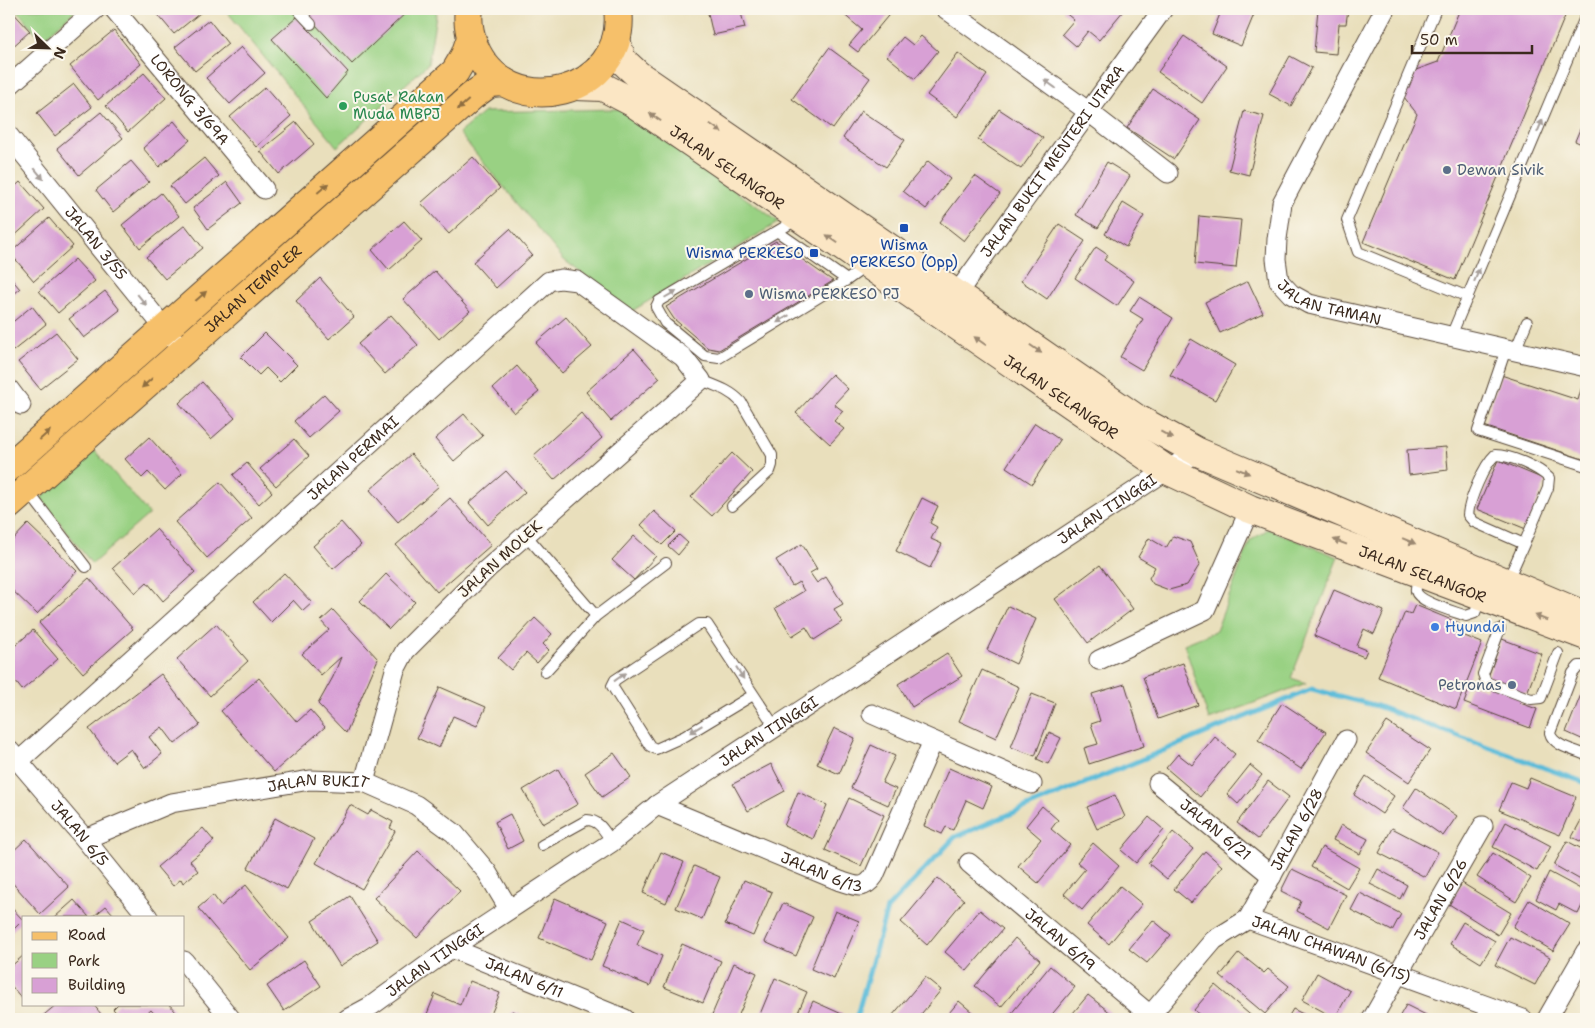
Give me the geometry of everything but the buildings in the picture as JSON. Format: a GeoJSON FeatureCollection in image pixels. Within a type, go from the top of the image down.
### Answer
{"type":"FeatureCollection","features":[{"type":"Feature","properties":{"kind":"main road"},"geometry":{"type":"LineString","coordinates":[[469,9],[471,38],[478,56],[489,71],[504,82],[523,90],[543,93],[563,91],[593,75],[607,59],[616,40],[619,19],[618,9]]}},
{"type":"Feature","properties":{"kind":"main road","name":"JALAN TEMPLER"},"geometry":{"type":"LineString","coordinates":[[9,467],[455,72],[465,55],[471,38]]}},
{"type":"Feature","properties":{"kind":"main road","name":"JALAN SELANGOR"},"geometry":{"type":"LineString","coordinates":[[616,40],[622,60],[637,74],[949,304],[1167,470],[1250,509],[1586,636]]}},
{"type":"Feature","properties":{"kind":"main road","name":"JALAN TEMPLER"},"geometry":{"type":"LineString","coordinates":[[18,498],[472,96],[490,83],[504,82]]}},
{"type":"Feature","properties":{"kind":"main road","name":"JALAN SELANGOR"},"geometry":{"type":"LineString","coordinates":[[575,86],[603,87],[632,102],[789,225],[949,304],[1136,418],[1198,452],[1586,616]]}},
{"type":"Feature","properties":{"kind":"street"},"geometry":{"type":"LineString","coordinates":[[9,86],[96,9]]}},
{"type":"Feature","properties":{"kind":"street","name":"LORONG 3/69A"},"geometry":{"type":"LineString","coordinates":[[114,9],[264,189]]}},
{"type":"Feature","properties":{"kind":"street"},"geometry":{"type":"LineString","coordinates":[[946,9],[1089,112],[1168,173]]}},
{"type":"Feature","properties":{"kind":"street","name":"JALAN BUKIT MENTERI UTARA"},"geometry":{"type":"LineString","coordinates":[[949,304],[1163,9]]}},
{"type":"Feature","properties":{"kind":"street","name":"JALAN TAMAN"},"geometry":{"type":"LineString","coordinates":[[1385,9],[1282,203],[1276,259],[1279,281],[1291,294],[1309,304],[1586,367]]}},
{"type":"Feature","properties":{"kind":"street","name":"JALAN 3/55"},"geometry":{"type":"LineString","coordinates":[[9,136],[183,351]]}},
{"type":"Feature","properties":{"kind":"street","name":"JALAN PERMAI"},"geometry":{"type":"LineString","coordinates":[[14,755],[549,282],[570,279],[585,285],[683,357],[701,380]]}},
{"type":"Feature","properties":{"kind":"street","name":"JALAN MOLEK"},"geometry":{"type":"LineString","coordinates":[[364,782],[395,670],[400,659],[412,643],[480,575],[701,380]]}},
{"type":"Feature","properties":{"kind":"street"},"geometry":{"type":"LineString","coordinates":[[9,389],[21,405]]}},
{"type":"Feature","properties":{"kind":"street","name":"JALAN TINGGI"},"geometry":{"type":"LineString","coordinates":[[347,1019],[368,1013],[452,948],[612,842],[657,805],[1167,470],[1198,452]]}},
{"type":"Feature","properties":{"kind":"street"},"geometry":{"type":"LineString","coordinates":[[1099,660],[1205,610],[1250,509]]}},
{"type":"Feature","properties":{"kind":"street"},"geometry":{"type":"LineString","coordinates":[[872,714],[1032,784]]}},
{"type":"Feature","properties":{"kind":"street","name":"JALAN 6/28"},"geometry":{"type":"LineString","coordinates":[[1248,919],[1346,740]]}},
{"type":"Feature","properties":{"kind":"street","name":"JALAN 6/13"},"geometry":{"type":"LineString","coordinates":[[657,805],[840,881],[859,886],[865,885],[874,876],[933,741]]}},
{"type":"Feature","properties":{"kind":"street","name":"JALAN 6/5"},"geometry":{"type":"LineString","coordinates":[[14,755],[147,916]]}},
{"type":"Feature","properties":{"kind":"street","name":"JALAN BUKIT"},"geometry":{"type":"LineString","coordinates":[[85,839],[171,803],[310,780],[364,782],[416,805],[454,833],[487,872],[509,909]]}},
{"type":"Feature","properties":{"kind":"street","name":"JALAN 6/21"},"geometry":{"type":"LineString","coordinates":[[1158,783],[1272,876]]}},
{"type":"Feature","properties":{"kind":"street","name":"JALAN 6/26"},"geometry":{"type":"LineString","coordinates":[[1372,1019],[1483,826]]}},
{"type":"Feature","properties":{"kind":"street","name":"JALAN 6/19"},"geometry":{"type":"LineString","coordinates":[[969,863],[1148,1017]]}},
{"type":"Feature","properties":{"kind":"street","name":"JALAN CHAWAN (6/15)"},"geometry":{"type":"LineString","coordinates":[[1148,1017],[1214,940],[1248,919],[1523,1019]]}},
{"type":"Feature","properties":{"kind":"street","name":"JALAN 6/11"},"geometry":{"type":"LineString","coordinates":[[452,948],[625,1019]]}},
{"type":"Feature","properties":{"kind":"street"},"geometry":{"type":"LineString","coordinates":[[1547,1019],[1586,951]]}},
{"type":"Feature","properties":{"kind":"street"},"geometry":{"type":"LineString","coordinates":[[185,962],[231,1019]]}},
{"type":"Feature","properties":{"kind":"lane"},"geometry":{"type":"LineString","coordinates":[[297,9],[311,24]]}},
{"type":"Feature","properties":{"kind":"lane"},"geometry":{"type":"LineString","coordinates":[[1436,9],[1347,220],[1358,252],[1468,297]]}},
{"type":"Feature","properties":{"kind":"lane"},"geometry":{"type":"LineString","coordinates":[[1451,336],[1586,15]]}},
{"type":"Feature","properties":{"kind":"lane"},"geometry":{"type":"LineString","coordinates":[[847,280],[789,225],[659,301],[656,307],[665,323],[705,356],[719,358],[847,280],[869,265]]}},
{"type":"Feature","properties":{"kind":"lane"},"geometry":{"type":"LineString","coordinates":[[1527,322],[1510,350],[1478,431],[1586,466]]}},
{"type":"Feature","properties":{"kind":"lane"},"geometry":{"type":"LineString","coordinates":[[701,380],[728,391],[735,396],[772,455],[770,470],[732,506]]}},
{"type":"Feature","properties":{"kind":"lane"},"geometry":{"type":"LineString","coordinates":[[1507,582],[1524,544],[1548,488],[1548,478],[1542,472],[1504,455],[1494,455],[1488,461],[1468,506],[1468,515],[1474,522],[1524,544]]}},
{"type":"Feature","properties":{"kind":"lane"},"geometry":{"type":"LineString","coordinates":[[18,498],[86,567]]}},
{"type":"Feature","properties":{"kind":"lane"},"geometry":{"type":"LineString","coordinates":[[526,535],[596,616]]}},
{"type":"Feature","properties":{"kind":"lane"},"geometry":{"type":"LineString","coordinates":[[545,672],[596,616],[666,563]]}},
{"type":"Feature","properties":{"kind":"lane"},"geometry":{"type":"LineString","coordinates":[[753,695],[685,736],[656,749],[650,746],[612,686],[615,680],[703,623],[709,626],[775,727]]}},
{"type":"Feature","properties":{"kind":"lane"},"geometry":{"type":"LineString","coordinates":[[1500,629],[1483,674],[1486,682],[1531,699],[1541,698],[1558,653]]}},
{"type":"Feature","properties":{"kind":"lane"},"geometry":{"type":"LineString","coordinates":[[1586,666],[1579,666],[1573,673],[1550,733],[1558,744],[1586,755]]}},
{"type":"Feature","properties":{"kind":"lane"},"geometry":{"type":"LineString","coordinates":[[542,845],[587,820],[592,820],[599,824],[612,842]]}},
{"type":"Feature","properties":{"kind":"green space"},"geometry":{"type":"Polygon","coordinates":[[[16,9],[77,9],[42,40],[16,9]]]}},
{"type":"Feature","properties":{"kind":"green space","name":"Pusat Rakan Muda MBPJ"},"geometry":{"type":"Polygon","coordinates":[[[225,9],[437,9],[428,64],[337,147],[225,9]]]}},
{"type":"Feature","properties":{"kind":"green space"},"geometry":{"type":"Polygon","coordinates":[[[620,109],[779,222],[632,311],[564,260],[459,133],[484,112],[620,109]]]}},
{"type":"Feature","properties":{"kind":"green space"},"geometry":{"type":"Polygon","coordinates":[[[95,451],[149,514],[92,564],[41,498],[95,451]]]}},
{"type":"Feature","properties":{"kind":"green space"},"geometry":{"type":"Polygon","coordinates":[[[1268,529],[1338,557],[1291,678],[1306,683],[1209,720],[1184,644],[1216,631],[1250,541],[1268,529]]]}},
{"type":"Feature","properties":{"kind":"waterway"},"geometry":{"type":"LineString","coordinates":[[856,1019],[887,909],[955,837],[1312,689],[1377,706],[1586,783]]}},
{"type":"Feature","properties":{"kind":"place","name":"Pusat Rakan Muda MBPJ"},"geometry":{"type":"Point","coordinates":[343,106]}},
{"type":"Feature","properties":{"kind":"place","name":"Dewan Sivik"},"geometry":{"type":"Point","coordinates":[1447,170]}},
{"type":"Feature","properties":{"kind":"place","name":"Wisma PERKESO (Opp)"},"geometry":{"type":"Point","coordinates":[904,228]}},
{"type":"Feature","properties":{"kind":"place","name":"Wisma PERKESO"},"geometry":{"type":"Point","coordinates":[814,253]}},
{"type":"Feature","properties":{"kind":"place","name":"Wisma PERKESO PJ"},"geometry":{"type":"Point","coordinates":[749,294]}},
{"type":"Feature","properties":{"kind":"place","name":"Hyundai"},"geometry":{"type":"Point","coordinates":[1435,627]}},
{"type":"Feature","properties":{"kind":"place","name":"Petronas"},"geometry":{"type":"Point","coordinates":[1512,685]}}]}
